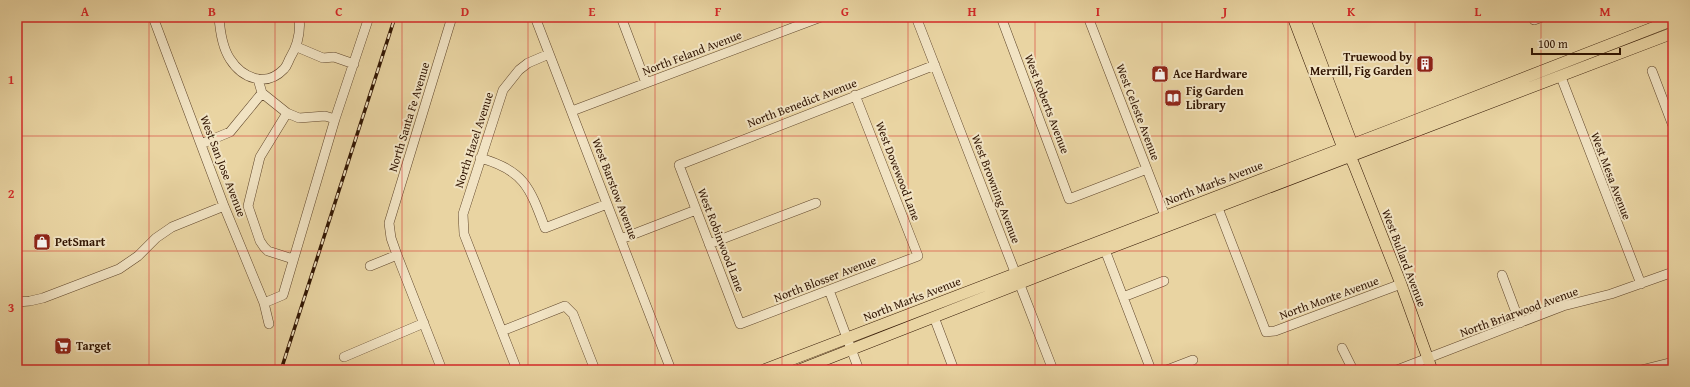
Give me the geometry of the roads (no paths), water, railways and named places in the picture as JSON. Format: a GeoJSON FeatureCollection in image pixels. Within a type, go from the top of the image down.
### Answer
{"type":"FeatureCollection","features":[{"type":"Feature","properties":{"kind":"main road","name":"West Bullard Avenue"},"geometry":{"type":"LineString","coordinates":[[1293,17],[1348,149],[1401,284],[1432,370]]}},
{"type":"Feature","properties":{"kind":"main road"},"geometry":{"type":"LineString","coordinates":[[1296,17],[1303,38],[1310,48],[1315,47]]}},
{"type":"Feature","properties":{"kind":"main road","name":"West Bullard Avenue"},"geometry":{"type":"LineString","coordinates":[[1304,17],[1348,149]]}},
{"type":"Feature","properties":{"kind":"main road","name":"North Marks Avenue"},"geometry":{"type":"LineString","coordinates":[[764,370],[847,338],[1017,278],[1105,250],[1213,210],[1348,149],[1673,20]]}},
{"type":"Feature","properties":{"kind":"main road","name":"North Marks Avenue"},"geometry":{"type":"LineString","coordinates":[[798,370],[934,317],[1017,278],[1165,216],[1348,149],[1435,124],[1673,33]]}},
{"type":"Feature","properties":{"kind":"main road"},"geometry":{"type":"LineString","coordinates":[[1561,77],[1564,70],[1612,49],[1615,44]]}},
{"type":"Feature","properties":{"kind":"main road"},"geometry":{"type":"LineString","coordinates":[[1435,124],[1440,118],[1475,103],[1486,93]]}},
{"type":"Feature","properties":{"kind":"main road"},"geometry":{"type":"LineString","coordinates":[[1213,210],[1211,204],[1224,199],[1230,191]]}},
{"type":"Feature","properties":{"kind":"main road"},"geometry":{"type":"LineString","coordinates":[[1131,240],[1136,233],[1160,224],[1165,216]]}},
{"type":"Feature","properties":{"kind":"street","name":"West San Jose Avenue"},"geometry":{"type":"LineString","coordinates":[[153,17],[224,206],[264,303],[269,324]]}},
{"type":"Feature","properties":{"kind":"street"},"geometry":{"type":"LineString","coordinates":[[219,17],[221,38],[229,58],[242,72],[255,80],[271,78],[284,69],[297,47],[300,29],[299,17]]}},
{"type":"Feature","properties":{"kind":"street"},"geometry":{"type":"LineString","coordinates":[[264,303],[283,295],[335,119],[369,17]]}},
{"type":"Feature","properties":{"kind":"street","name":"North Santa Fe Avenue"},"geometry":{"type":"LineString","coordinates":[[397,255],[391,238],[389,223],[452,17]]}},
{"type":"Feature","properties":{"kind":"street","name":"West Barstow Avenue"},"geometry":{"type":"LineString","coordinates":[[535,17],[671,370]]}},
{"type":"Feature","properties":{"kind":"street"},"geometry":{"type":"LineString","coordinates":[[621,17],[646,83]]}},
{"type":"Feature","properties":{"kind":"street","name":"North Feland Avenue"},"geometry":{"type":"LineString","coordinates":[[572,111],[821,17]]}},
{"type":"Feature","properties":{"kind":"street","name":"West Browning Avenue"},"geometry":{"type":"LineString","coordinates":[[916,17],[1053,370]]}},
{"type":"Feature","properties":{"kind":"street","name":"West Roberts Avenue"},"geometry":{"type":"LineString","coordinates":[[1001,17],[1070,199],[1147,169]]}},
{"type":"Feature","properties":{"kind":"street","name":"West Celeste Avenue"},"geometry":{"type":"LineString","coordinates":[[1088,17],[1165,216]]}},
{"type":"Feature","properties":{"kind":"street"},"geometry":{"type":"LineString","coordinates":[[297,47],[323,58],[334,57],[354,64]]}},
{"type":"Feature","properties":{"kind":"street","name":"North Hazel Avenue"},"geometry":{"type":"LineString","coordinates":[[518,370],[464,234],[463,214],[499,99],[507,83],[513,75],[528,64],[549,54]]}},
{"type":"Feature","properties":{"kind":"street","name":"North Benedict Avenue"},"geometry":{"type":"LineString","coordinates":[[679,165],[935,65]]}},
{"type":"Feature","properties":{"kind":"street"},"geometry":{"type":"LineString","coordinates":[[1652,71],[1673,126]]}},
{"type":"Feature","properties":{"kind":"street","name":"West Mesa Avenue"},"geometry":{"type":"LineString","coordinates":[[1561,77],[1641,284]]}},
{"type":"Feature","properties":{"kind":"street"},"geometry":{"type":"LineString","coordinates":[[258,79],[262,93],[287,113],[298,118],[325,116],[335,119]]}},
{"type":"Feature","properties":{"kind":"street"},"geometry":{"type":"LineString","coordinates":[[201,144],[230,132],[262,93]]}},
{"type":"Feature","properties":{"kind":"street","name":"West Dovewood Lane"},"geometry":{"type":"LineString","coordinates":[[855,95],[918,256]]}},
{"type":"Feature","properties":{"kind":"street"},"geometry":{"type":"LineString","coordinates":[[287,113],[260,157],[248,206],[260,241],[264,247],[268,251],[293,259]]}},
{"type":"Feature","properties":{"kind":"street"},"geometry":{"type":"LineString","coordinates":[[480,158],[504,166],[518,176],[530,192],[545,228],[607,204]]}},
{"type":"Feature","properties":{"kind":"street","name":"West Robinwood Lane"},"geometry":{"type":"LineString","coordinates":[[679,165],[740,324]]}},
{"type":"Feature","properties":{"kind":"street"},"geometry":{"type":"LineString","coordinates":[[709,244],[816,203]]}},
{"type":"Feature","properties":{"kind":"street"},"geometry":{"type":"LineString","coordinates":[[17,302],[43,298],[119,268],[138,256],[156,238],[172,227],[224,206]]}},
{"type":"Feature","properties":{"kind":"street"},"geometry":{"type":"LineString","coordinates":[[621,239],[696,210]]}},
{"type":"Feature","properties":{"kind":"street","name":"North Monte Avenue"},"geometry":{"type":"LineString","coordinates":[[1213,210],[1266,332],[1401,284]]}},
{"type":"Feature","properties":{"kind":"street"},"geometry":{"type":"LineString","coordinates":[[1105,250],[1151,370]]}},
{"type":"Feature","properties":{"kind":"street"},"geometry":{"type":"LineString","coordinates":[[370,266],[397,255],[442,370]]}},
{"type":"Feature","properties":{"kind":"street","name":"North Blosser Avenue"},"geometry":{"type":"LineString","coordinates":[[740,324],[918,256]]}},
{"type":"Feature","properties":{"kind":"street","name":"North Briarwood Avenue"},"geometry":{"type":"LineString","coordinates":[[1397,370],[1563,306],[1611,294],[1673,272]]}},
{"type":"Feature","properties":{"kind":"street"},"geometry":{"type":"LineString","coordinates":[[1502,275],[1520,323]]}},
{"type":"Feature","properties":{"kind":"street"},"geometry":{"type":"LineString","coordinates":[[1123,297],[1164,281]]}},
{"type":"Feature","properties":{"kind":"street"},"geometry":{"type":"LineString","coordinates":[[829,290],[859,370]]}},
{"type":"Feature","properties":{"kind":"street"},"geometry":{"type":"LineString","coordinates":[[502,331],[565,306],[573,314],[595,370]]}},
{"type":"Feature","properties":{"kind":"street"},"geometry":{"type":"LineString","coordinates":[[934,317],[954,370]]}},
{"type":"Feature","properties":{"kind":"street"},"geometry":{"type":"LineString","coordinates":[[344,357],[424,323]]}},
{"type":"Feature","properties":{"kind":"street"},"geometry":{"type":"LineString","coordinates":[[1342,348],[1353,370]]}},
{"type":"Feature","properties":{"kind":"street"},"geometry":{"type":"LineString","coordinates":[[1167,370],[1193,360]]}},
{"type":"Feature","properties":{"kind":"street"},"geometry":{"type":"LineString","coordinates":[[1641,370],[1673,362]]}},
{"type":"Feature","properties":{"kind":"railway"},"geometry":{"type":"LineString","coordinates":[[281,370],[395,17]]}},
{"type":"Feature","properties":{"kind":"place","name":"Truewood by Merrill, Fig Garden"},"geometry":{"type":"Point","coordinates":[1425,64]}},
{"type":"Feature","properties":{"kind":"place","name":"Ace Hardware"},"geometry":{"type":"Point","coordinates":[1160,74]}},
{"type":"Feature","properties":{"kind":"place","name":"Fig Garden Library"},"geometry":{"type":"Point","coordinates":[1173,98]}},
{"type":"Feature","properties":{"kind":"place","name":"PetSmart"},"geometry":{"type":"Point","coordinates":[42,242]}},
{"type":"Feature","properties":{"kind":"place","name":"Target"},"geometry":{"type":"Point","coordinates":[63,346]}}]}
